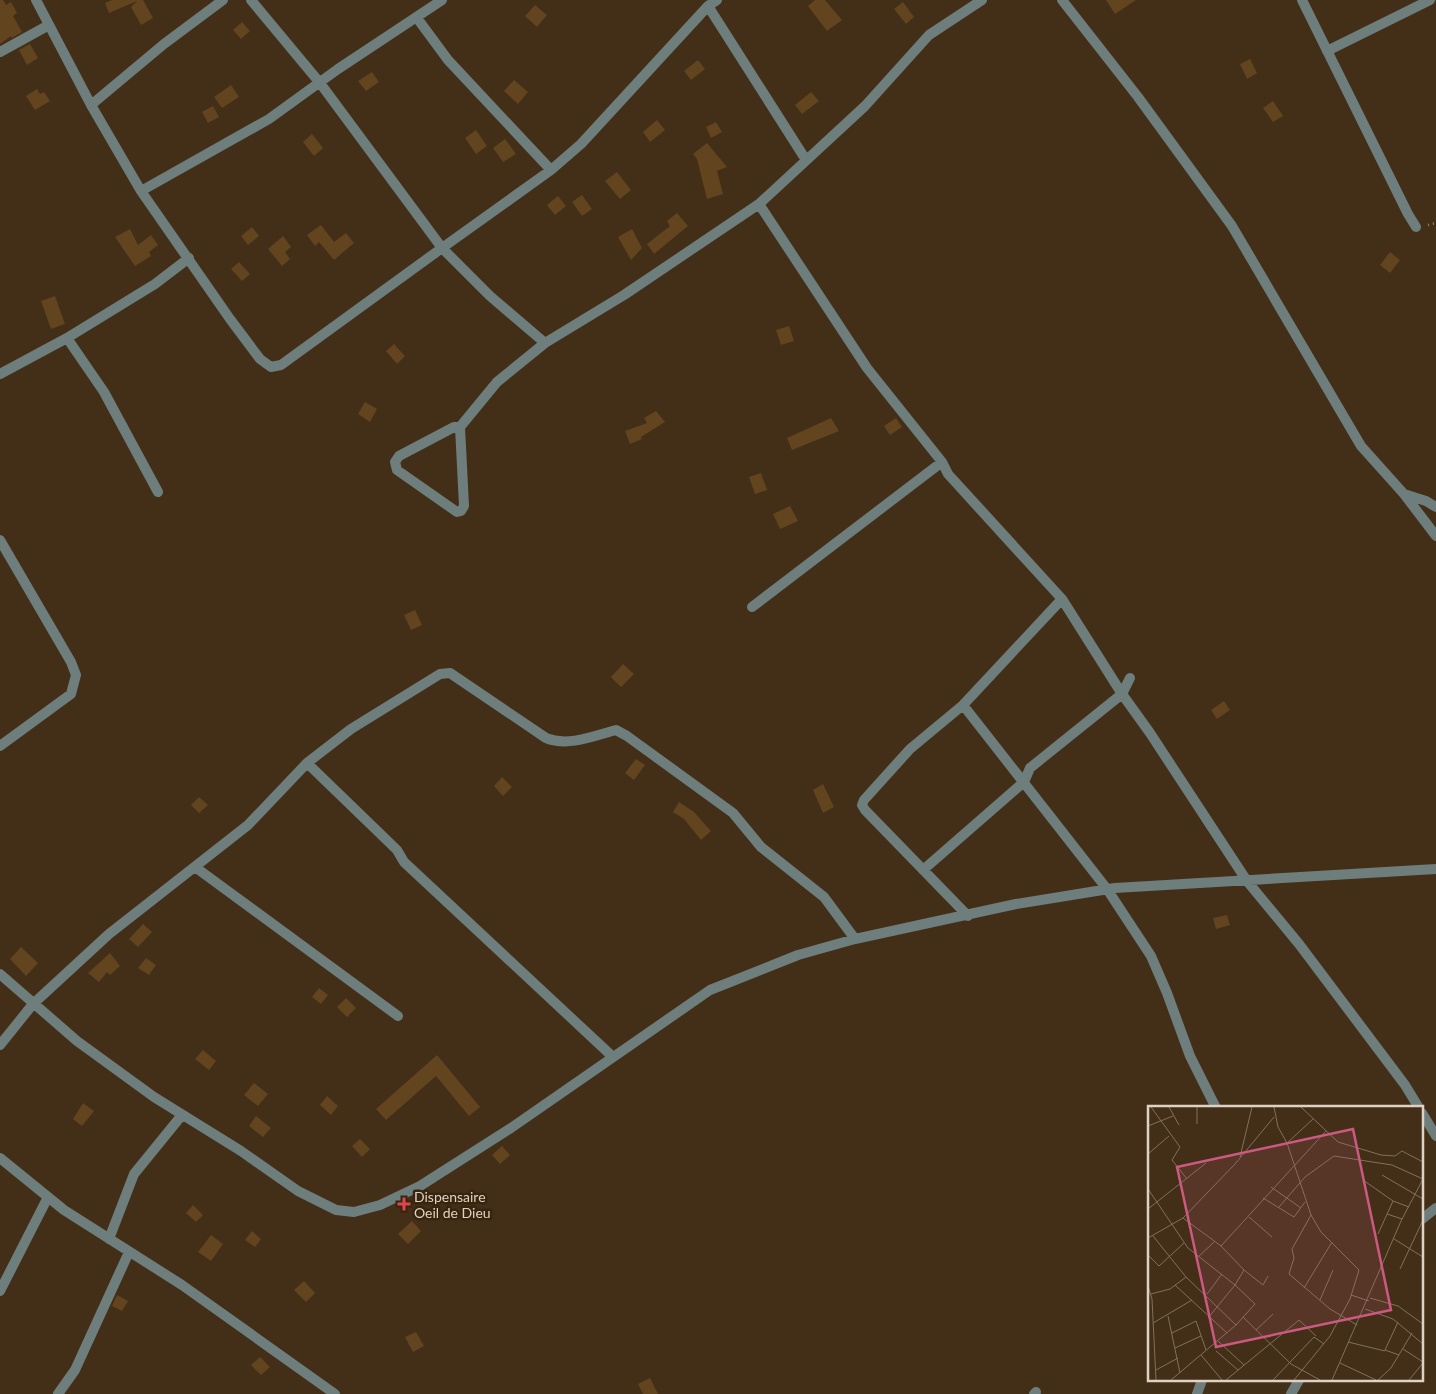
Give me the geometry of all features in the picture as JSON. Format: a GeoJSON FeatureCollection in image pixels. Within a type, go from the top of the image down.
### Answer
{"type":"FeatureCollection","features":[{"type":"Feature","properties":{"kind":"street"},"geometry":{"type":"LineString","coordinates":[[36,0],[91,105],[140,191],[245,339],[260,359],[270,366],[281,365],[551,170],[581,144],[712,3],[806,160]]}},
{"type":"Feature","properties":{"kind":"street"},"geometry":{"type":"LineString","coordinates":[[91,105],[164,44],[223,0]]}},
{"type":"Feature","properties":{"kind":"street"},"geometry":{"type":"LineString","coordinates":[[251,0],[320,83],[442,248],[490,296],[545,344]]}},
{"type":"Feature","properties":{"kind":"street"},"geometry":{"type":"LineString","coordinates":[[140,191],[240,137],[442,0]]}},
{"type":"Feature","properties":{"kind":"street"},"geometry":{"type":"LineString","coordinates":[[460,427],[454,427],[399,456],[395,462],[397,470],[457,512],[461,511],[464,506],[460,427],[497,382],[545,344],[624,295],[759,204],[865,106],[929,35],[982,0]]}},
{"type":"Feature","properties":{"kind":"street"},"geometry":{"type":"LineString","coordinates":[[1062,0],[1138,96],[1232,226],[1361,446],[1404,494],[1436,536]]}},
{"type":"Feature","properties":{"kind":"street"},"geometry":{"type":"LineString","coordinates":[[1302,0],[1416,227]]}},
{"type":"Feature","properties":{"kind":"street"},"geometry":{"type":"LineString","coordinates":[[1327,51],[1430,0]]}},
{"type":"Feature","properties":{"kind":"street"},"geometry":{"type":"LineString","coordinates":[[417,18],[448,60],[551,170]]}},
{"type":"Feature","properties":{"kind":"street"},"geometry":{"type":"LineString","coordinates":[[0,52],[49,25]]}},
{"type":"Feature","properties":{"kind":"street"},"geometry":{"type":"LineString","coordinates":[[759,204],[867,368],[942,462],[948,474],[1062,599],[1122,694],[1247,881],[1299,944],[1405,1085],[1418,1106]]}},
{"type":"Feature","properties":{"kind":"street"},"geometry":{"type":"LineString","coordinates":[[0,374],[67,338],[154,284],[189,258]]}},
{"type":"Feature","properties":{"kind":"street"},"geometry":{"type":"LineString","coordinates":[[67,338],[104,392],[158,492]]}},
{"type":"Feature","properties":{"kind":"street"},"geometry":{"type":"LineString","coordinates":[[752,607],[942,462]]}},
{"type":"Feature","properties":{"kind":"street"},"geometry":{"type":"LineString","coordinates":[[1404,494],[1426,500],[1436,507]]}},
{"type":"Feature","properties":{"kind":"street"},"geometry":{"type":"LineString","coordinates":[[0,540],[71,662],[76,674],[71,694],[0,746]]}},
{"type":"Feature","properties":{"kind":"street"},"geometry":{"type":"LineString","coordinates":[[968,916],[862,805],[864,800],[910,749],[963,705],[1062,599]]}},
{"type":"Feature","properties":{"kind":"street"},"geometry":{"type":"LineString","coordinates":[[0,1045],[33,1004],[109,934],[248,825],[307,762],[375,714],[440,674],[450,673],[554,742],[565,743],[616,730],[627,736],[733,813],[761,846],[824,897],[855,939]]}},
{"type":"Feature","properties":{"kind":"street"},"geometry":{"type":"LineString","coordinates":[[923,870],[1024,782],[1030,768],[1122,694],[1130,678]]}},
{"type":"Feature","properties":{"kind":"street"},"geometry":{"type":"LineString","coordinates":[[963,705],[1107,889],[1151,956],[1190,1056],[1215,1106]]}},
{"type":"Feature","properties":{"kind":"street"},"geometry":{"type":"LineString","coordinates":[[307,762],[397,850],[404,862],[613,1056]]}},
{"type":"Feature","properties":{"kind":"street"},"geometry":{"type":"LineString","coordinates":[[195,867],[398,1016]]}},
{"type":"Feature","properties":{"kind":"street"},"geometry":{"type":"LineString","coordinates":[[0,974],[77,1041],[182,1115],[241,1151],[298,1191],[336,1210],[354,1212],[380,1205],[420,1186],[511,1128],[710,990],[798,955],[855,939],[968,916],[1016,904],[1107,889],[1436,869]]}},
{"type":"Feature","properties":{"kind":"street"},"geometry":{"type":"LineString","coordinates":[[109,1239],[134,1174],[182,1115]]}},
{"type":"Feature","properties":{"kind":"street"},"geometry":{"type":"LineString","coordinates":[[1424,1116],[1436,1136]]}},
{"type":"Feature","properties":{"kind":"street"},"geometry":{"type":"LineString","coordinates":[[0,1158],[48,1197],[109,1239],[182,1285],[335,1394]]}},
{"type":"Feature","properties":{"kind":"street"},"geometry":{"type":"LineString","coordinates":[[0,1291],[48,1197]]}},
{"type":"Feature","properties":{"kind":"street"},"geometry":{"type":"LineString","coordinates":[[1424,1217],[1436,1208]]}},
{"type":"Feature","properties":{"kind":"street"},"geometry":{"type":"LineString","coordinates":[[58,1394],[75,1370],[129,1252]]}},
{"type":"Feature","properties":{"kind":"street"},"geometry":{"type":"LineString","coordinates":[[1197,1394],[1201,1382]]}},
{"type":"Feature","properties":{"kind":"street"},"geometry":{"type":"LineString","coordinates":[[1291,1394],[1298,1382]]}},
{"type":"Feature","properties":{"kind":"building"},"geometry":{"type":"Polygon","coordinates":[[[0,0],[3,0],[6,5],[11,2],[17,13],[13,16],[22,32],[12,38],[11,36],[0,44],[0,0]]]}},
{"type":"Feature","properties":{"kind":"building"},"geometry":{"type":"Polygon","coordinates":[[[112,0],[143,0],[153,18],[141,25],[131,7],[137,1],[109,13],[105,3],[112,0]]]}},
{"type":"Feature","properties":{"kind":"building"},"geometry":{"type":"Polygon","coordinates":[[[815,0],[825,0],[842,20],[827,31],[808,6],[815,0]]]}},
{"type":"Feature","properties":{"kind":"building"},"geometry":{"type":"Polygon","coordinates":[[[1106,0],[1136,0],[1115,14],[1106,0]]]}},
{"type":"Feature","properties":{"kind":"building"},"geometry":{"type":"Polygon","coordinates":[[[903,2],[914,17],[906,24],[894,9],[903,2]]]}},
{"type":"Feature","properties":{"kind":"building"},"geometry":{"type":"Polygon","coordinates":[[[535,5],[547,15],[537,27],[525,16],[535,5]]]}},
{"type":"Feature","properties":{"kind":"building"},"geometry":{"type":"Polygon","coordinates":[[[242,22],[250,31],[241,39],[233,30],[242,22]]]}},
{"type":"Feature","properties":{"kind":"building"},"geometry":{"type":"Polygon","coordinates":[[[30,44],[38,58],[27,65],[19,50],[30,44]]]}},
{"type":"Feature","properties":{"kind":"building"},"geometry":{"type":"Polygon","coordinates":[[[1250,59],[1257,73],[1247,79],[1240,64],[1250,59]]]}},
{"type":"Feature","properties":{"kind":"building"},"geometry":{"type":"Polygon","coordinates":[[[698,60],[705,69],[691,80],[684,71],[698,60]]]}},
{"type":"Feature","properties":{"kind":"building"},"geometry":{"type":"Polygon","coordinates":[[[372,72],[379,82],[366,91],[358,81],[372,72]]]}},
{"type":"Feature","properties":{"kind":"building"},"geometry":{"type":"Polygon","coordinates":[[[514,80],[528,92],[518,104],[504,91],[514,80]]]}},
{"type":"Feature","properties":{"kind":"building"},"geometry":{"type":"Polygon","coordinates":[[[231,85],[239,97],[222,108],[214,97],[231,85]]]}},
{"type":"Feature","properties":{"kind":"building"},"geometry":{"type":"Polygon","coordinates":[[[37,89],[40,94],[44,92],[50,101],[35,110],[26,96],[37,89]]]}},
{"type":"Feature","properties":{"kind":"building"},"geometry":{"type":"Polygon","coordinates":[[[811,92],[819,101],[802,114],[795,105],[811,92]]]}},
{"type":"Feature","properties":{"kind":"building"},"geometry":{"type":"Polygon","coordinates":[[[1273,101],[1283,116],[1273,122],[1263,108],[1273,101]]]}},
{"type":"Feature","properties":{"kind":"building"},"geometry":{"type":"Polygon","coordinates":[[[213,106],[219,117],[208,123],[202,112],[213,106]]]}},
{"type":"Feature","properties":{"kind":"building"},"geometry":{"type":"Polygon","coordinates":[[[657,120],[665,130],[650,142],[643,132],[657,120]]]}},
{"type":"Feature","properties":{"kind":"building"},"geometry":{"type":"Polygon","coordinates":[[[716,122],[722,132],[711,138],[706,127],[716,122]]]}},
{"type":"Feature","properties":{"kind":"building"},"geometry":{"type":"Polygon","coordinates":[[[476,130],[487,146],[476,154],[465,138],[476,130]]]}},
{"type":"Feature","properties":{"kind":"building"},"geometry":{"type":"Polygon","coordinates":[[[312,134],[323,148],[314,156],[303,142],[312,134]]]}},
{"type":"Feature","properties":{"kind":"building"},"geometry":{"type":"Polygon","coordinates":[[[505,139],[516,154],[503,162],[493,148],[505,139]]]}},
{"type":"Feature","properties":{"kind":"building"},"geometry":{"type":"Polygon","coordinates":[[[707,143],[727,167],[717,171],[723,194],[707,199],[697,159],[693,154],[707,143]]]}},
{"type":"Feature","properties":{"kind":"building"},"geometry":{"type":"Polygon","coordinates":[[[617,172],[631,190],[620,199],[605,181],[617,172]]]}},
{"type":"Feature","properties":{"kind":"building"},"geometry":{"type":"Polygon","coordinates":[[[582,195],[592,209],[582,216],[572,202],[582,195]]]}},
{"type":"Feature","properties":{"kind":"building"},"geometry":{"type":"Polygon","coordinates":[[[558,196],[566,206],[555,215],[547,205],[558,196]]]}},
{"type":"Feature","properties":{"kind":"building"},"geometry":{"type":"Polygon","coordinates":[[[677,213],[688,226],[654,254],[647,244],[670,226],[667,221],[677,213]]]}},
{"type":"Feature","properties":{"kind":"building"},"geometry":{"type":"Polygon","coordinates":[[[321,225],[334,242],[346,233],[354,243],[334,260],[319,242],[315,246],[307,235],[321,225]]]}},
{"type":"Feature","properties":{"kind":"building"},"geometry":{"type":"Polygon","coordinates":[[[252,227],[259,236],[248,245],[241,236],[252,227]]]}},
{"type":"Feature","properties":{"kind":"building"},"geometry":{"type":"Polygon","coordinates":[[[130,229],[138,245],[151,235],[158,245],[149,252],[151,256],[135,266],[115,237],[130,229]]]}},
{"type":"Feature","properties":{"kind":"building"},"geometry":{"type":"Polygon","coordinates":[[[632,229],[642,248],[631,260],[618,237],[632,229]]]}},
{"type":"Feature","properties":{"kind":"building"},"geometry":{"type":"Polygon","coordinates":[[[283,236],[291,247],[285,252],[290,259],[282,266],[268,249],[283,236]]]}},
{"type":"Feature","properties":{"kind":"building"},"geometry":{"type":"Polygon","coordinates":[[[1390,252],[1400,260],[1390,273],[1380,265],[1390,252]]]}},
{"type":"Feature","properties":{"kind":"building"},"geometry":{"type":"Polygon","coordinates":[[[239,262],[250,274],[242,281],[231,269],[239,262]]]}},
{"type":"Feature","properties":{"kind":"building"},"geometry":{"type":"Polygon","coordinates":[[[55,296],[65,324],[51,329],[41,301],[55,296]]]}},
{"type":"Feature","properties":{"kind":"building"},"geometry":{"type":"Polygon","coordinates":[[[789,326],[794,341],[781,345],[776,330],[789,326]]]}},
{"type":"Feature","properties":{"kind":"building"},"geometry":{"type":"Polygon","coordinates":[[[394,344],[405,356],[397,364],[386,351],[394,344]]]}},
{"type":"Feature","properties":{"kind":"building"},"geometry":{"type":"Polygon","coordinates":[[[365,402],[377,409],[370,422],[358,414],[365,402]]]}},
{"type":"Feature","properties":{"kind":"building"},"geometry":{"type":"Polygon","coordinates":[[[656,411],[665,422],[641,437],[642,439],[630,444],[625,431],[647,423],[644,418],[656,411]]]}},
{"type":"Feature","properties":{"kind":"building"},"geometry":{"type":"Polygon","coordinates":[[[831,418],[839,431],[792,450],[787,438],[831,418]]]}},
{"type":"Feature","properties":{"kind":"building"},"geometry":{"type":"Polygon","coordinates":[[[896,418],[902,427],[890,435],[884,426],[896,418]]]}},
{"type":"Feature","properties":{"kind":"building"},"geometry":{"type":"Polygon","coordinates":[[[761,473],[767,490],[755,494],[749,477],[761,473]]]}},
{"type":"Feature","properties":{"kind":"building"},"geometry":{"type":"Polygon","coordinates":[[[790,506],[798,521],[780,529],[773,514],[790,506]]]}},
{"type":"Feature","properties":{"kind":"building"},"geometry":{"type":"Polygon","coordinates":[[[415,610],[422,625],[411,630],[404,615],[415,610]]]}},
{"type":"Feature","properties":{"kind":"building"},"geometry":{"type":"Polygon","coordinates":[[[623,664],[634,674],[621,687],[611,677],[623,664]]]}},
{"type":"Feature","properties":{"kind":"building"},"geometry":{"type":"Polygon","coordinates":[[[1224,701],[1230,710],[1217,719],[1211,710],[1224,701]]]}},
{"type":"Feature","properties":{"kind":"building"},"geometry":{"type":"Polygon","coordinates":[[[636,759],[645,765],[634,780],[625,773],[636,759]]]}},
{"type":"Feature","properties":{"kind":"building"},"geometry":{"type":"Polygon","coordinates":[[[502,777],[512,787],[503,796],[494,786],[502,777]]]}},
{"type":"Feature","properties":{"kind":"building"},"geometry":{"type":"Polygon","coordinates":[[[823,784],[834,807],[823,813],[813,790],[823,784]]]}},
{"type":"Feature","properties":{"kind":"building"},"geometry":{"type":"Polygon","coordinates":[[[199,797],[208,805],[199,813],[191,805],[199,797]]]}},
{"type":"Feature","properties":{"kind":"building"},"geometry":{"type":"Polygon","coordinates":[[[679,802],[694,812],[711,831],[701,840],[684,819],[673,812],[679,802]]]}},
{"type":"Feature","properties":{"kind":"building"},"geometry":{"type":"Polygon","coordinates":[[[1227,915],[1230,925],[1216,929],[1213,918],[1227,915]]]}},
{"type":"Feature","properties":{"kind":"building"},"geometry":{"type":"Polygon","coordinates":[[[143,924],[152,932],[138,947],[129,939],[143,924]]]}},
{"type":"Feature","properties":{"kind":"building"},"geometry":{"type":"Polygon","coordinates":[[[21,947],[38,963],[26,976],[10,959],[21,947]]]}},
{"type":"Feature","properties":{"kind":"building"},"geometry":{"type":"Polygon","coordinates":[[[110,953],[120,966],[110,975],[107,972],[99,982],[88,973],[110,953]]]}},
{"type":"Feature","properties":{"kind":"building"},"geometry":{"type":"Polygon","coordinates":[[[146,958],[156,965],[149,975],[138,968],[146,958]]]}},
{"type":"Feature","properties":{"kind":"building"},"geometry":{"type":"Polygon","coordinates":[[[319,988],[328,995],[321,1004],[312,997],[319,988]]]}},
{"type":"Feature","properties":{"kind":"building"},"geometry":{"type":"Polygon","coordinates":[[[346,998],[356,1008],[347,1017],[337,1007],[346,998]]]}},
{"type":"Feature","properties":{"kind":"building"},"geometry":{"type":"Polygon","coordinates":[[[203,1050],[216,1061],[209,1070],[195,1059],[203,1050]]]}},
{"type":"Feature","properties":{"kind":"building"},"geometry":{"type":"Polygon","coordinates":[[[437,1055],[480,1107],[469,1116],[436,1076],[386,1120],[376,1109],[437,1055]]]}},
{"type":"Feature","properties":{"kind":"building"},"geometry":{"type":"Polygon","coordinates":[[[254,1083],[268,1094],[258,1106],[244,1095],[254,1083]]]}},
{"type":"Feature","properties":{"kind":"building"},"geometry":{"type":"Polygon","coordinates":[[[327,1096],[338,1106],[331,1115],[320,1105],[327,1096]]]}},
{"type":"Feature","properties":{"kind":"building"},"geometry":{"type":"Polygon","coordinates":[[[83,1103],[94,1111],[82,1126],[73,1119],[83,1103]]]}},
{"type":"Feature","properties":{"kind":"building"},"geometry":{"type":"Polygon","coordinates":[[[256,1116],[271,1128],[263,1137],[249,1126],[256,1116]]]}},
{"type":"Feature","properties":{"kind":"building"},"geometry":{"type":"Polygon","coordinates":[[[360,1139],[370,1149],[362,1157],[352,1146],[360,1139]]]}},
{"type":"Feature","properties":{"kind":"building"},"geometry":{"type":"Polygon","coordinates":[[[502,1146],[510,1155],[500,1164],[492,1155],[502,1146]]]}},
{"type":"Feature","properties":{"kind":"building"},"geometry":{"type":"Polygon","coordinates":[[[193,1205],[203,1215],[196,1222],[186,1213],[193,1205]]]}},
{"type":"Feature","properties":{"kind":"building"},"geometry":{"type":"Polygon","coordinates":[[[412,1221],[421,1231],[408,1244],[398,1234],[412,1221]]]}},
{"type":"Feature","properties":{"kind":"building"},"geometry":{"type":"Polygon","coordinates":[[[252,1231],[261,1239],[255,1247],[245,1240],[252,1231]]]}},
{"type":"Feature","properties":{"kind":"building"},"geometry":{"type":"Polygon","coordinates":[[[211,1235],[223,1244],[211,1261],[198,1252],[211,1235]]]}},
{"type":"Feature","properties":{"kind":"building"},"geometry":{"type":"Polygon","coordinates":[[[304,1281],[315,1293],[306,1302],[294,1290],[304,1281]]]}},
{"type":"Feature","properties":{"kind":"building"},"geometry":{"type":"Polygon","coordinates":[[[117,1295],[128,1301],[122,1311],[112,1306],[117,1295]]]}},
{"type":"Feature","properties":{"kind":"building"},"geometry":{"type":"Polygon","coordinates":[[[416,1332],[424,1346],[413,1352],[405,1337],[416,1332]]]}},
{"type":"Feature","properties":{"kind":"building"},"geometry":{"type":"Polygon","coordinates":[[[260,1357],[270,1367],[261,1375],[251,1365],[260,1357]]]}},
{"type":"Feature","properties":{"kind":"building"},"geometry":{"type":"Polygon","coordinates":[[[650,1378],[658,1394],[643,1394],[638,1384],[650,1378]]]}},
{"type":"Feature","properties":{"kind":"place","name":"Dispensaire Oeil de Dieu"},"geometry":{"type":"Point","coordinates":[404,1204]}}]}
